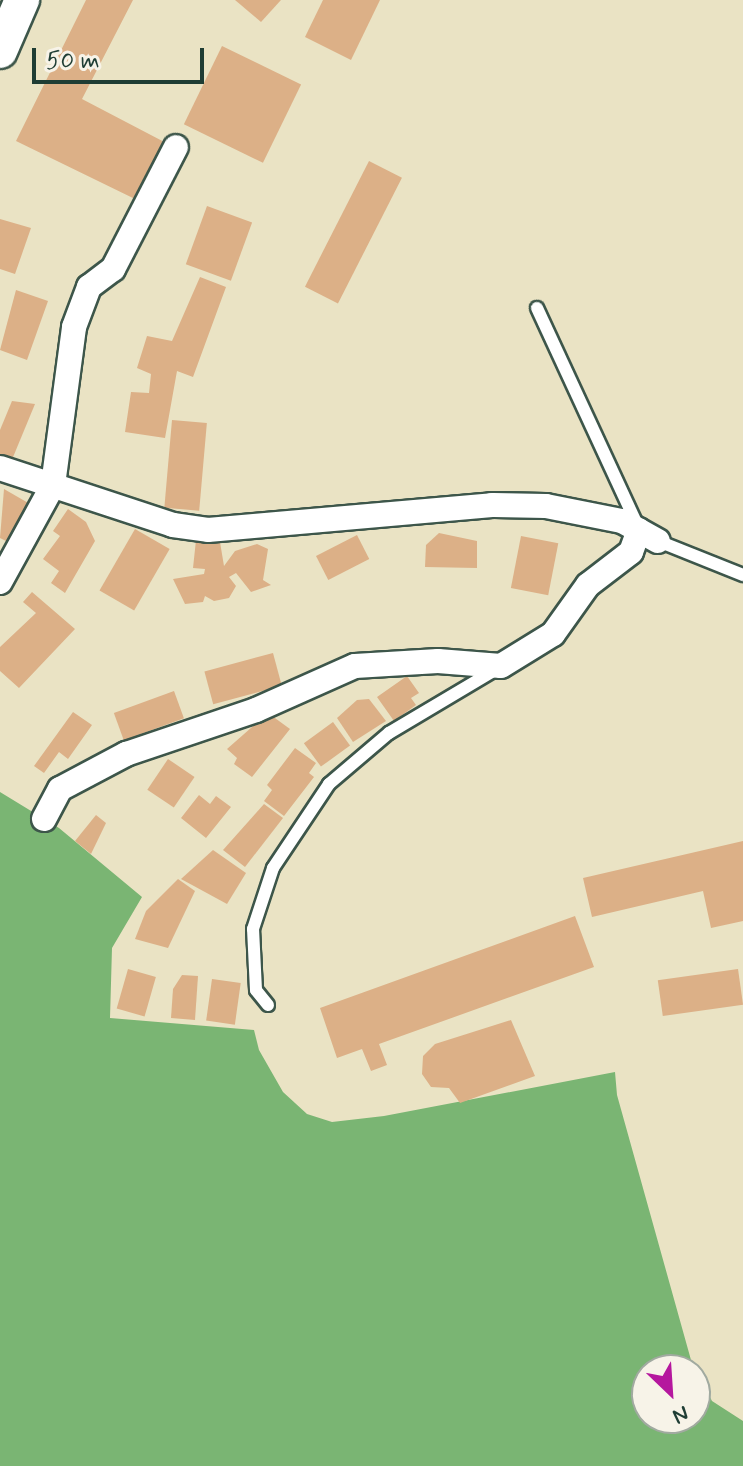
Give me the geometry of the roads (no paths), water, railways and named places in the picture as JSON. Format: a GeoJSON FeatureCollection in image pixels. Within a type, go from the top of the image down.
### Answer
{"type":"FeatureCollection","features":[{"type":"Feature","properties":{"kind":"main road"},"geometry":{"type":"LineString","coordinates":[[0,51],[22,0]]}},
{"type":"Feature","properties":{"kind":"street"},"geometry":{"type":"LineString","coordinates":[[0,582],[53,485],[74,327],[89,287],[113,269],[176,147]]}},
{"type":"Feature","properties":{"kind":"street"},"geometry":{"type":"LineString","coordinates":[[0,468],[173,525],[208,530],[492,505],[546,506],[622,521],[648,536],[588,585],[553,634],[501,666],[438,661],[355,666],[256,710],[126,754],[60,789],[44,819]]}},
{"type":"Feature","properties":{"kind":"lane"},"geometry":{"type":"LineString","coordinates":[[537,308],[648,536],[743,575]]}},
{"type":"Feature","properties":{"kind":"lane"},"geometry":{"type":"LineString","coordinates":[[268,1005],[256,990],[253,929],[273,868],[329,784],[389,733],[501,666]]}}]}
